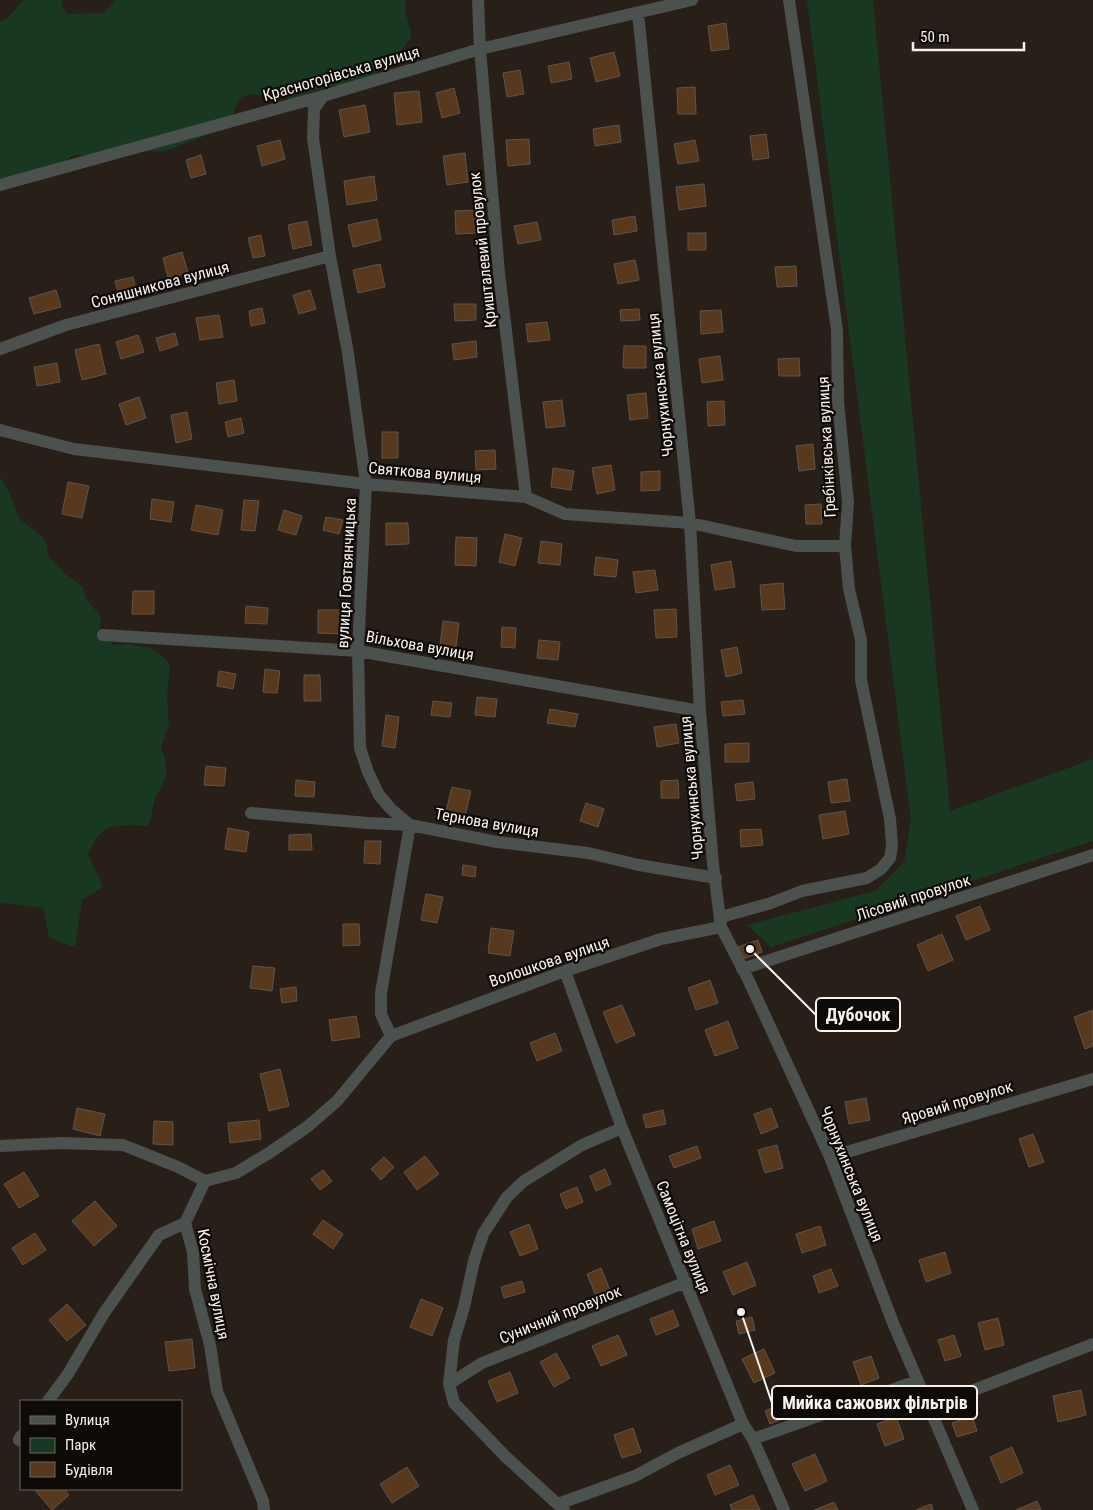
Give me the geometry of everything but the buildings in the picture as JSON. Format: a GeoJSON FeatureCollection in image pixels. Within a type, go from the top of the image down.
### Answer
{"type":"FeatureCollection","features":[{"type":"Feature","properties":{"kind":"street","name":"Кришталевий провулок"},"geometry":{"type":"LineString","coordinates":[[478,0],[480,49],[499,273],[526,496]]}},
{"type":"Feature","properties":{"kind":"street","name":"Красногорівська вулиця"},"geometry":{"type":"LineString","coordinates":[[0,185],[323,96],[480,49],[692,0]]}},
{"type":"Feature","properties":{"kind":"street","name":"Гребінківська вулиця"},"geometry":{"type":"LineString","coordinates":[[721,922],[802,891],[867,878],[881,868],[890,858],[892,846],[890,819],[861,680],[862,640],[849,589],[845,546],[848,502],[838,401],[837,330],[789,0]]}},
{"type":"Feature","properties":{"kind":"street","name":"Чорнухинська вулиця"},"geometry":{"type":"LineString","coordinates":[[638,14],[690,523],[700,711],[721,922],[830,1157],[917,1381],[930,1407],[973,1510]]}},
{"type":"Feature","properties":{"kind":"street","name":"вулиця Говтвянчицька"},"geometry":{"type":"LineString","coordinates":[[323,96],[314,110],[313,138],[330,256],[348,353],[366,484],[358,651],[360,748],[368,772],[379,795],[391,809],[410,825]]}},
{"type":"Feature","properties":{"kind":"street","name":"Соняшникова вулиця"},"geometry":{"type":"LineString","coordinates":[[0,349],[66,325],[330,256]]}},
{"type":"Feature","properties":{"kind":"street","name":"Святкова вулиця"},"geometry":{"type":"LineString","coordinates":[[0,430],[74,449],[366,484],[526,496],[565,514],[690,523],[796,546],[845,546]]}},
{"type":"Feature","properties":{"kind":"street","name":"Вільхова вулиця"},"geometry":{"type":"LineString","coordinates":[[103,635],[358,651],[700,711]]}},
{"type":"Feature","properties":{"kind":"street","name":"Тернова вулиця"},"geometry":{"type":"LineString","coordinates":[[251,813],[410,825],[497,842],[588,854],[716,878]]}},
{"type":"Feature","properties":{"kind":"street"},"geometry":{"type":"LineString","coordinates":[[0,1146],[60,1143],[123,1145],[178,1167],[205,1181],[236,1173],[269,1154],[307,1127],[337,1101],[391,1036],[381,1014],[380,993],[410,825]]}},
{"type":"Feature","properties":{"kind":"street","name":"Лісовий провулок"},"geometry":{"type":"LineString","coordinates":[[742,969],[1093,855]]}},
{"type":"Feature","properties":{"kind":"street","name":"Волошкова вулиця"},"geometry":{"type":"LineString","coordinates":[[391,1036],[565,971],[661,939],[721,922]]}},
{"type":"Feature","properties":{"kind":"street","name":"Самоцітна вулиця"},"geometry":{"type":"LineString","coordinates":[[565,971],[622,1128],[743,1424],[753,1439],[784,1510]]}},
{"type":"Feature","properties":{"kind":"street","name":"Яровий провулок"},"geometry":{"type":"LineString","coordinates":[[830,1157],[1093,1079]]}},
{"type":"Feature","properties":{"kind":"street"},"geometry":{"type":"LineString","coordinates":[[622,1128],[582,1145],[524,1181],[507,1197],[483,1234],[474,1261],[464,1308],[454,1340],[449,1384],[454,1403],[506,1457],[561,1507],[635,1476],[678,1453],[743,1424]]}},
{"type":"Feature","properties":{"kind":"street","name":"Космічна вулиця"},"geometry":{"type":"LineString","coordinates":[[205,1181],[185,1223],[193,1252],[195,1289],[210,1345],[218,1391],[263,1502],[264,1510]]}},
{"type":"Feature","properties":{"kind":"street"},"geometry":{"type":"LineString","coordinates":[[49,1400],[68,1374],[104,1313],[159,1235],[185,1223]]}},
{"type":"Feature","properties":{"kind":"street","name":"Суничний провулок"},"geometry":{"type":"LineString","coordinates":[[449,1384],[482,1363],[686,1282]]}},
{"type":"Feature","properties":{"kind":"street"},"geometry":{"type":"LineString","coordinates":[[930,1407],[1093,1344]]}},
{"type":"Feature","properties":{"kind":"street"},"geometry":{"type":"LineString","coordinates":[[753,1439],[917,1381]]}},
{"type":"Feature","properties":{"kind":"green space"},"geometry":{"type":"Polygon","coordinates":[[[24,0],[61,0],[63,9],[68,14],[103,13],[116,0],[406,0],[405,10],[411,32],[410,39],[397,56],[377,69],[372,79],[359,85],[328,87],[291,99],[251,94],[243,97],[238,102],[234,110],[232,125],[224,130],[163,152],[127,150],[98,155],[75,155],[46,173],[0,192],[0,22],[6,20],[24,0]]]}},
{"type":"Feature","properties":{"kind":"green space"},"geometry":{"type":"Polygon","coordinates":[[[807,0],[873,0],[950,811],[1093,759],[1093,841],[771,947],[747,925],[875,891],[904,862],[911,820],[807,0]]]}},
{"type":"Feature","properties":{"kind":"green space"},"geometry":{"type":"Polygon","coordinates":[[[0,477],[7,487],[18,516],[43,537],[47,546],[47,554],[64,573],[83,587],[87,601],[101,616],[100,627],[113,645],[129,644],[152,649],[166,659],[170,665],[167,699],[169,725],[161,747],[166,768],[164,783],[155,798],[148,826],[123,826],[105,830],[97,838],[88,854],[103,887],[82,900],[75,947],[49,938],[43,908],[0,903],[0,477]]]}},
{"type":"Feature","properties":{"kind":"place","name":"Дубочок"},"geometry":{"type":"Point","coordinates":[750,949]}},
{"type":"Feature","properties":{"kind":"place","name":"Мийка сажових фільтрів"},"geometry":{"type":"Point","coordinates":[741,1312]}}]}
